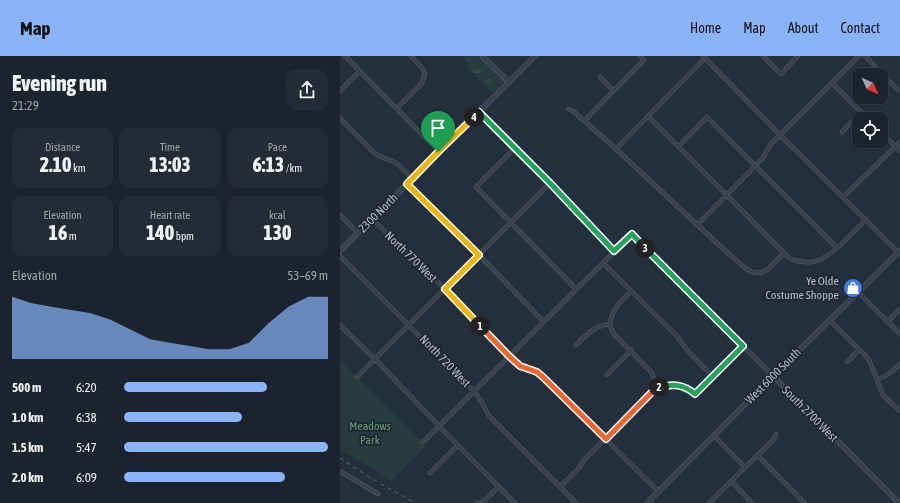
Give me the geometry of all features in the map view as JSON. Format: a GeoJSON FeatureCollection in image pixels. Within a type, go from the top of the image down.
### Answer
{"type":"FeatureCollection","features":[{"type":"Feature","properties":{"kind":"street"},"geometry":{"type":"LineString","coordinates":[[345,56],[438,152]]}},
{"type":"Feature","properties":{"kind":"street"},"geometry":{"type":"LineString","coordinates":[[397,108],[422,83],[425,74],[422,68],[411,56]]}},
{"type":"Feature","properties":{"kind":"street"},"geometry":{"type":"LineString","coordinates":[[482,56],[509,82]]}},
{"type":"Feature","properties":{"kind":"street","name":"2300 North"},"geometry":{"type":"LineString","coordinates":[[340,251],[535,56]]}},
{"type":"Feature","properties":{"kind":"street"},"geometry":{"type":"LineString","coordinates":[[584,121],[644,60],[640,56]]}},
{"type":"Feature","properties":{"kind":"street"},"geometry":{"type":"LineString","coordinates":[[763,56],[781,74],[798,56]]}},
{"type":"Feature","properties":{"kind":"street"},"geometry":{"type":"LineString","coordinates":[[697,225],[762,159],[771,144],[859,56]]}},
{"type":"Feature","properties":{"kind":"street"},"geometry":{"type":"LineString","coordinates":[[865,56],[900,91]]}},
{"type":"Feature","properties":{"kind":"street"},"geometry":{"type":"LineString","coordinates":[[616,149],[704,57],[829,184],[899,251]]}},
{"type":"Feature","properties":{"kind":"street"},"geometry":{"type":"LineString","coordinates":[[340,91],[360,71]]}},
{"type":"Feature","properties":{"kind":"street"},"geometry":{"type":"LineString","coordinates":[[600,77],[614,90]]}},
{"type":"Feature","properties":{"kind":"street"},"geometry":{"type":"LineString","coordinates":[[832,83],[861,112]]}},
{"type":"Feature","properties":{"kind":"street"},"geometry":{"type":"LineString","coordinates":[[569,109],[616,149],[745,268],[752,272],[760,273],[767,270],[784,253]]}},
{"type":"Feature","properties":{"kind":"street"},"geometry":{"type":"LineString","coordinates":[[423,442],[614,251],[550,183],[479,112]]}},
{"type":"Feature","properties":{"kind":"street"},"geometry":{"type":"LineString","coordinates":[[648,116],[790,259],[801,262],[812,262],[822,259],[832,253],[866,219]]}},
{"type":"Feature","properties":{"kind":"street"},"geometry":{"type":"LineString","coordinates":[[678,147],[707,117],[837,248]]}},
{"type":"Feature","properties":{"kind":"street"},"geometry":{"type":"LineString","coordinates":[[340,118],[374,153],[380,158],[393,161],[399,165],[412,179]]}},
{"type":"Feature","properties":{"kind":"street"},"geometry":{"type":"LineString","coordinates":[[842,132],[852,121]]}},
{"type":"Feature","properties":{"kind":"street"},"geometry":{"type":"LineString","coordinates":[[888,139],[900,151]]}},
{"type":"Feature","properties":{"kind":"street"},"geometry":{"type":"LineString","coordinates":[[843,197],[900,142]]}},
{"type":"Feature","properties":{"kind":"street"},"geometry":{"type":"LineString","coordinates":[[515,148],[476,187],[576,289]]}},
{"type":"Feature","properties":{"kind":"street"},"geometry":{"type":"LineString","coordinates":[[357,377],[550,183]]}},
{"type":"Feature","properties":{"kind":"street"},"geometry":{"type":"LineString","coordinates":[[407,184],[544,322]]}},
{"type":"Feature","properties":{"kind":"street"},"geometry":{"type":"LineString","coordinates":[[340,215],[358,233]]}},
{"type":"Feature","properties":{"kind":"street","name":"North 770 West"},"geometry":{"type":"LineString","coordinates":[[372,219],[445,289],[509,356],[520,366],[537,372],[543,377],[659,492]]}},
{"type":"Feature","properties":{"kind":"street","name":"South 2700 West"},"geometry":{"type":"LineString","coordinates":[[614,251],[632,234],[899,503]]}},
{"type":"Feature","properties":{"kind":"street","name":"West 6000 South"},"geometry":{"type":"LineString","coordinates":[[647,503],[899,251]]}},
{"type":"Feature","properties":{"kind":"street","name":"North 720 West"},"geometry":{"type":"LineString","coordinates":[[340,256],[474,391],[489,416],[576,503]]}},
{"type":"Feature","properties":{"kind":"street"},"geometry":{"type":"LineString","coordinates":[[603,263],[677,336],[687,350],[713,377]]}},
{"type":"Feature","properties":{"kind":"street"},"geometry":{"type":"LineString","coordinates":[[631,291],[611,315],[610,324],[613,333],[647,367],[659,387]]}},
{"type":"Feature","properties":{"kind":"street"},"geometry":{"type":"LineString","coordinates":[[858,292],[900,334]]}},
{"type":"Feature","properties":{"kind":"street"},"geometry":{"type":"LineString","coordinates":[[887,322],[900,309]]}},
{"type":"Feature","properties":{"kind":"street"},"geometry":{"type":"LineString","coordinates":[[830,320],[869,360],[883,394],[900,411]]}},
{"type":"Feature","properties":{"kind":"street"},"geometry":{"type":"LineString","coordinates":[[576,345],[590,331],[597,327],[610,324]]}},
{"type":"Feature","properties":{"kind":"street"},"geometry":{"type":"LineString","coordinates":[[340,325],[514,502]]}},
{"type":"Feature","properties":{"kind":"street"},"geometry":{"type":"LineString","coordinates":[[560,487],[579,468],[584,460],[654,390],[659,387],[672,385],[680,386],[695,394],[743,346]]}},
{"type":"Feature","properties":{"kind":"street"},"geometry":{"type":"LineString","coordinates":[[607,375],[631,350]]}},
{"type":"Feature","properties":{"kind":"street"},"geometry":{"type":"LineString","coordinates":[[847,362],[860,350]]}},
{"type":"Feature","properties":{"kind":"street"},"geometry":{"type":"LineString","coordinates":[[877,380],[886,376],[900,364]]}},
{"type":"Feature","properties":{"kind":"street"},"geometry":{"type":"LineString","coordinates":[[709,503],[774,439],[776,434]]}},
{"type":"Feature","properties":{"kind":"street"},"geometry":{"type":"LineString","coordinates":[[714,436],[745,467]]}},
{"type":"Feature","properties":{"kind":"street"},"geometry":{"type":"LineString","coordinates":[[430,473],[458,445]]}},
{"type":"Feature","properties":{"kind":"street"},"geometry":{"type":"LineString","coordinates":[[757,455],[805,503]]}},
{"type":"Feature","properties":{"kind":"street"},"geometry":{"type":"LineString","coordinates":[[340,471],[378,494]]}},
{"type":"Feature","properties":{"kind":"street"},"geometry":{"type":"LineString","coordinates":[[731,481],[752,503]]}},
{"type":"Feature","properties":{"kind":"street"},"geometry":{"type":"LineString","coordinates":[[477,503],[485,500],[499,486]]}},
{"type":"Feature","properties":{"kind":"green space"},"geometry":{"type":"Polygon","coordinates":[[[461,56],[477,56],[504,81],[493,93],[466,66],[469,63],[461,56]]]}},
{"type":"Feature","properties":{"kind":"green space","name":"Meadows Park"},"geometry":{"type":"Polygon","coordinates":[[[340,360],[426,446],[392,481],[340,449],[340,360]]]}},
{"type":"Feature","properties":{"kind":"railway"},"geometry":{"type":"LineString","coordinates":[[340,458],[374,480],[415,503]]}},
{"type":"Feature","properties":{"kind":"place","name":"Ye Olde Costume Shoppe"},"geometry":{"type":"Point","coordinates":[853,288]}},
{"type":"Feature","properties":{"kind":"route"},"geometry":{"type":"LineString","coordinates":[[479,112],[550,183],[614,251],[632,234],[743,346],[695,394],[680,386],[672,385],[659,387],[654,390],[606,439],[543,377],[537,372],[527,370],[520,366],[509,356],[445,289],[479,255],[407,184],[438,152],[479,112]]}}]}
